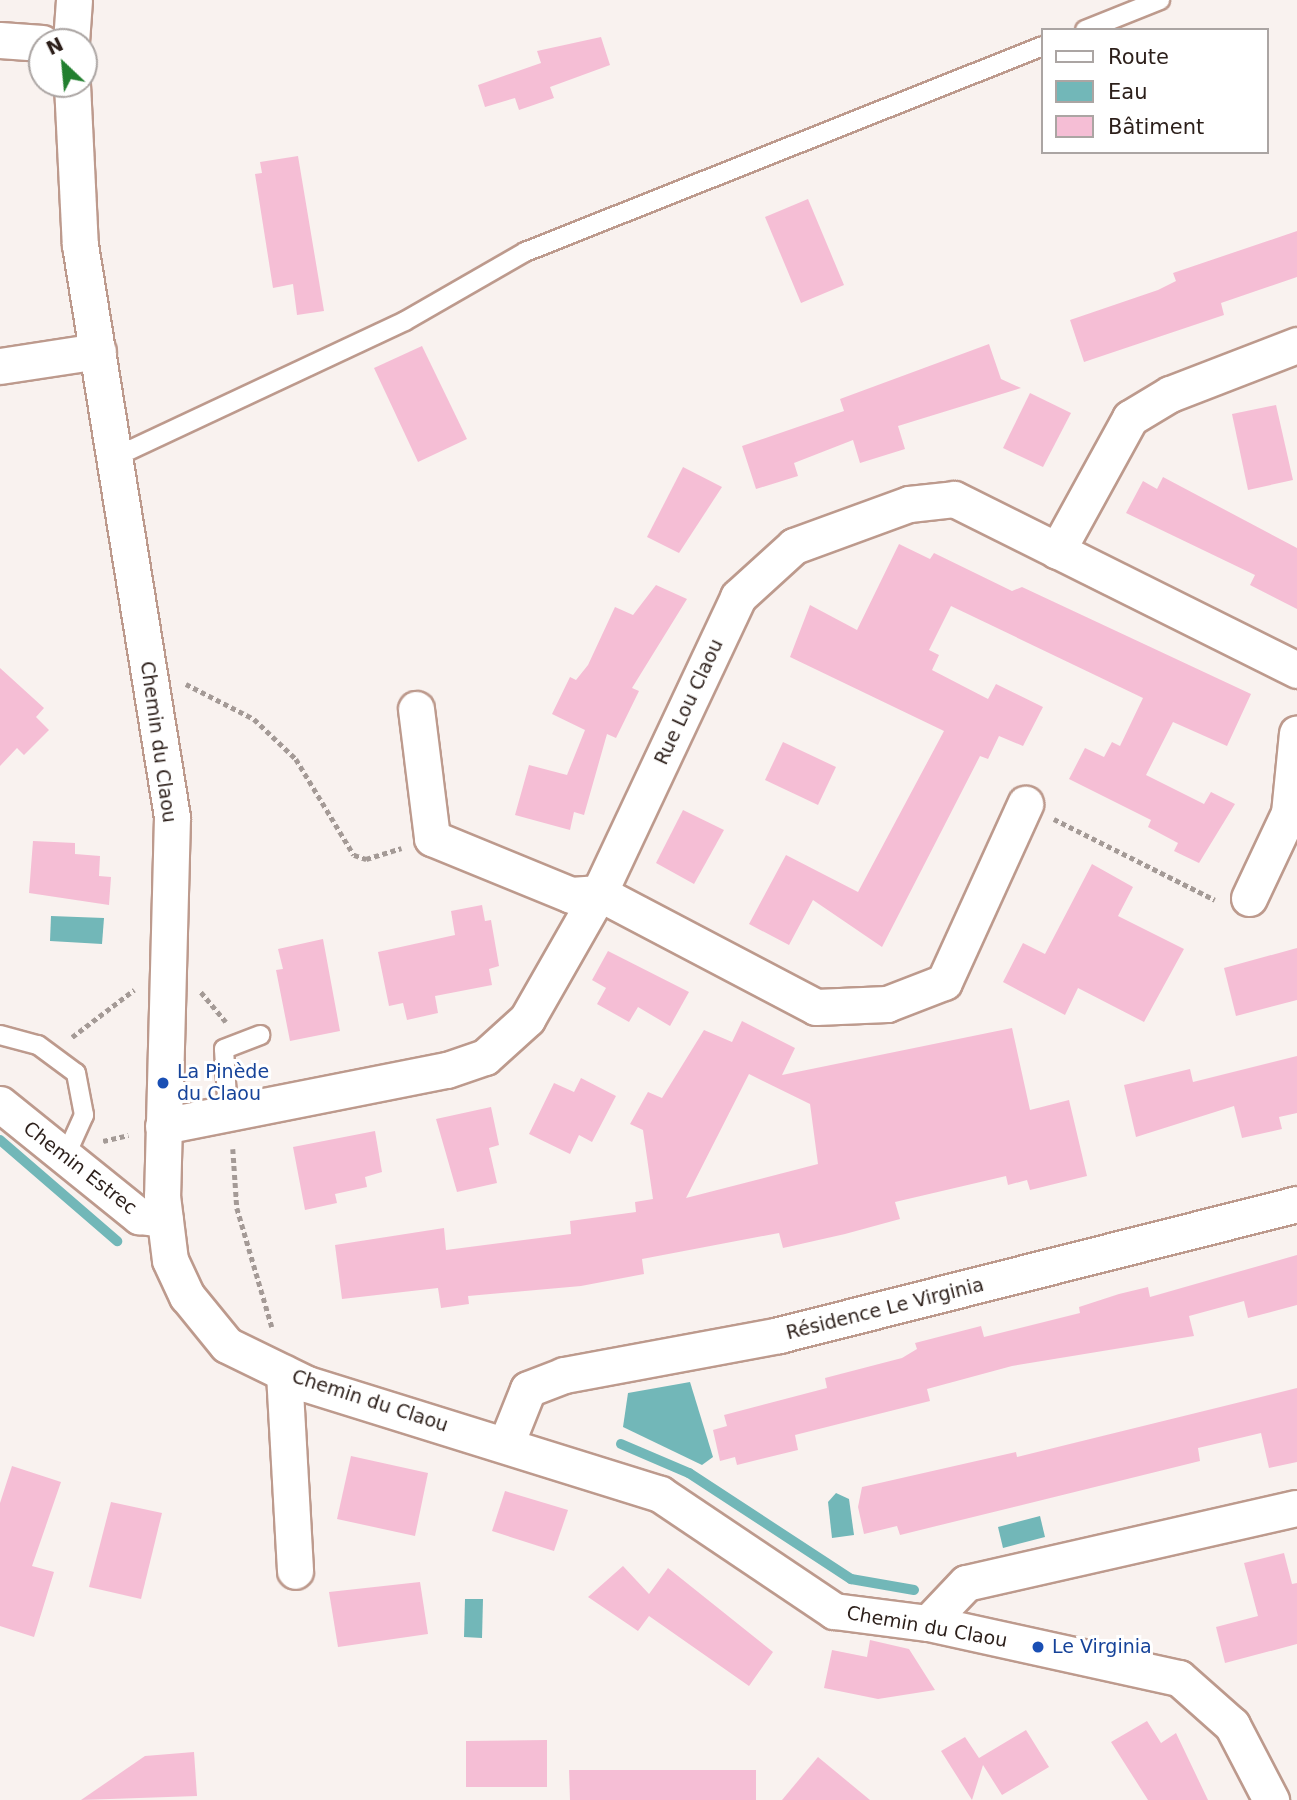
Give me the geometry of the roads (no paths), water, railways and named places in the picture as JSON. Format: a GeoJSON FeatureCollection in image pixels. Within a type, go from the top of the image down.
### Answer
{"type":"FeatureCollection","features":[{"type":"Feature","properties":{"kind":"street"},"geometry":{"type":"LineString","coordinates":[[72,28],[74,0]]}},
{"type":"Feature","properties":{"kind":"street"},"geometry":{"type":"LineString","coordinates":[[0,40],[28,42]]}},
{"type":"Feature","properties":{"kind":"street","name":"Chemin du Claou"},"geometry":{"type":"LineString","coordinates":[[73,98],[80,245],[172,817],[163,1126],[165,1219],[170,1260],[187,1296],[228,1345],[284,1373],[660,1494],[834,1611],[928,1623],[1179,1678],[1232,1725],[1271,1800]]}},
{"type":"Feature","properties":{"kind":"street"},"geometry":{"type":"LineString","coordinates":[[1057,551],[1130,418],[1170,394],[1297,345]]}},
{"type":"Feature","properties":{"kind":"street"},"geometry":{"type":"LineString","coordinates":[[0,366],[97,351]]}},
{"type":"Feature","properties":{"kind":"street","name":"Rue Lou Claou"},"geometry":{"type":"LineString","coordinates":[[163,1126],[230,1127],[447,1070],[485,1057],[527,1019],[599,893],[738,597],[794,546],[909,504],[954,499],[1297,670]]}},
{"type":"Feature","properties":{"kind":"street"},"geometry":{"type":"LineString","coordinates":[[416,709],[432,838],[571,895],[599,893],[816,1007],[887,1004],[944,982],[1025,804]]}},
{"type":"Feature","properties":{"kind":"street"},"geometry":{"type":"LineString","coordinates":[[1248,898],[1289,813],[1297,733]]}},
{"type":"Feature","properties":{"kind":"street","name":"Chemin Estrec"},"geometry":{"type":"LineString","coordinates":[[0,1104],[139,1216],[165,1219]]}},
{"type":"Feature","properties":{"kind":"street","name":"Résidence Le Virginia"},"geometry":{"type":"LineString","coordinates":[[506,1444],[528,1389],[564,1375],[779,1335],[1297,1203]]}},
{"type":"Feature","properties":{"kind":"street"},"geometry":{"type":"LineString","coordinates":[[284,1373],[295,1571]]}},
{"type":"Feature","properties":{"kind":"street"},"geometry":{"type":"LineString","coordinates":[[928,1623],[966,1583],[1297,1508]]}},
{"type":"Feature","properties":{"kind":"lane"},"geometry":{"type":"LineString","coordinates":[[1090,28],[1160,0]]}},
{"type":"Feature","properties":{"kind":"lane"},"geometry":{"type":"LineString","coordinates":[[115,457],[405,321],[525,252],[1042,47]]}},
{"type":"Feature","properties":{"kind":"lane"},"geometry":{"type":"LineString","coordinates":[[0,1035],[38,1045],[76,1073],[84,1090],[84,1115],[65,1157]]}},
{"type":"Feature","properties":{"kind":"lane"},"geometry":{"type":"LineString","coordinates":[[230,1127],[221,1057],[233,1044],[260,1035]]}},
{"type":"Feature","properties":{"kind":"water"},"geometry":{"type":"Polygon","coordinates":[[[51,916],[104,918],[102,944],[50,941],[51,916]]]}},
{"type":"Feature","properties":{"kind":"water"},"geometry":{"type":"Polygon","coordinates":[[[690,1382],[713,1457],[702,1465],[623,1427],[628,1393],[690,1382]]]}},
{"type":"Feature","properties":{"kind":"water"},"geometry":{"type":"Polygon","coordinates":[[[836,1493],[849,1499],[854,1535],[832,1538],[828,1502],[836,1493]]]}},
{"type":"Feature","properties":{"kind":"water"},"geometry":{"type":"Polygon","coordinates":[[[1040,1516],[1045,1537],[1003,1548],[998,1527],[1040,1516]]]}},
{"type":"Feature","properties":{"kind":"water"},"geometry":{"type":"Polygon","coordinates":[[[465,1599],[483,1599],[482,1638],[464,1637],[465,1599]]]}},
{"type":"Feature","properties":{"kind":"waterway"},"geometry":{"type":"LineString","coordinates":[[0,1140],[117,1241]]}},
{"type":"Feature","properties":{"kind":"waterway"},"geometry":{"type":"LineString","coordinates":[[621,1444],[689,1473],[851,1579],[914,1590]]}},
{"type":"Feature","properties":{"kind":"place","name":"La Pinède du Claou"},"geometry":{"type":"Point","coordinates":[163,1083]}},
{"type":"Feature","properties":{"kind":"place","name":"Le Virginia"},"geometry":{"type":"Point","coordinates":[1038,1647]}}]}
